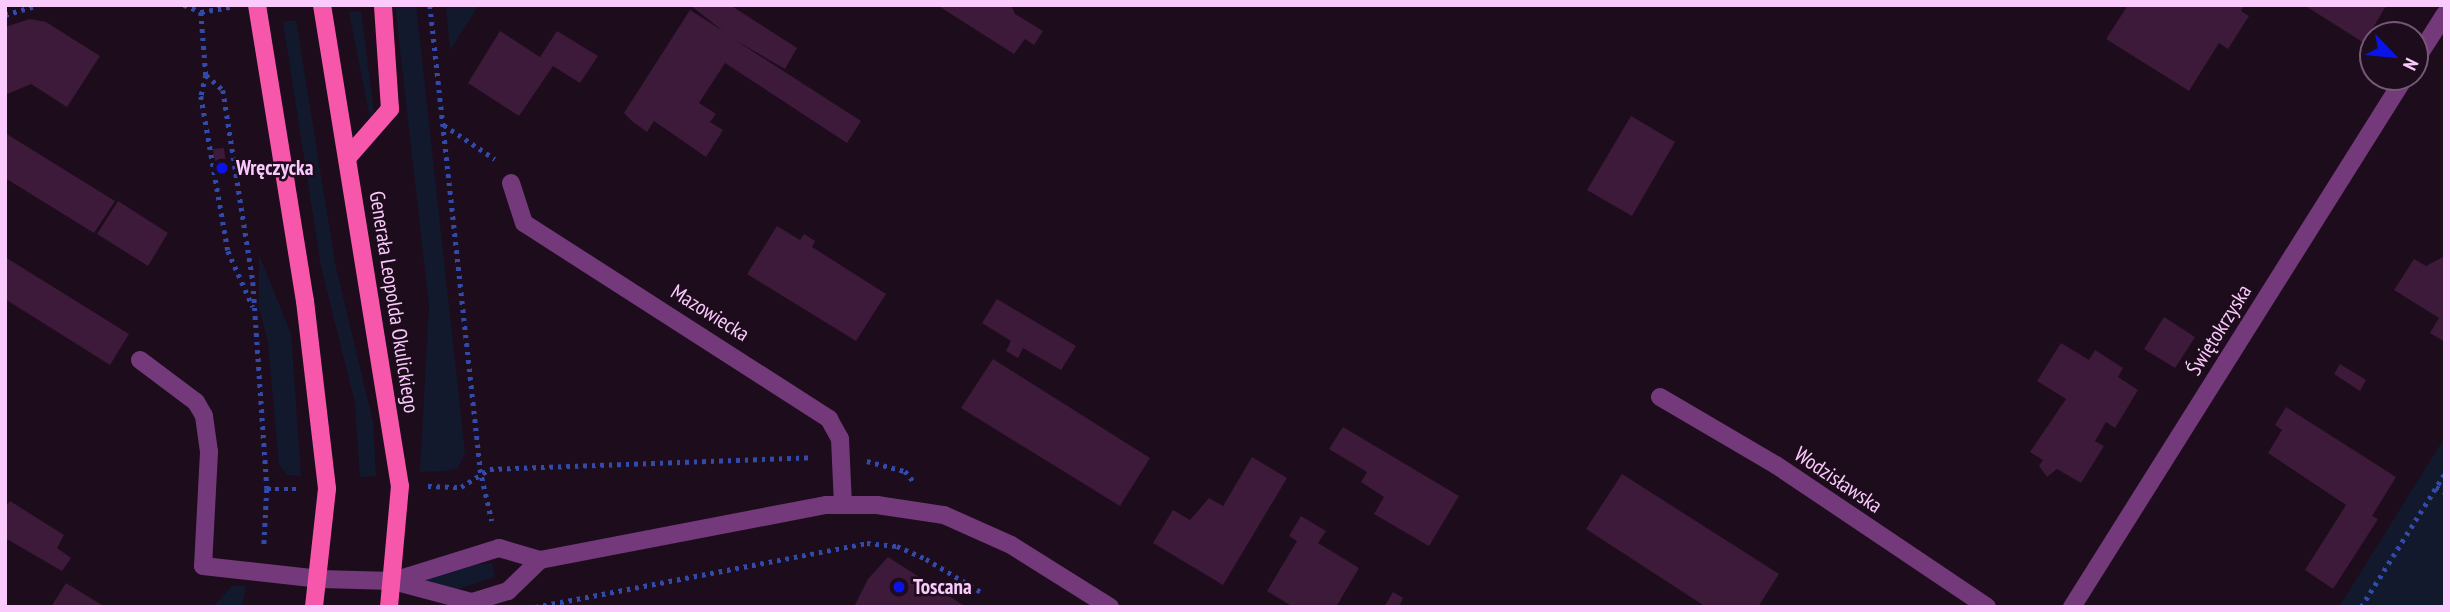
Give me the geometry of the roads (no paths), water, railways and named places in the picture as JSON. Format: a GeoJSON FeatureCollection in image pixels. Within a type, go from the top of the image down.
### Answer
{"type":"FeatureCollection","features":[{"type":"Feature","properties":{"kind":"main road"},"geometry":{"type":"LineString","coordinates":[[257,5],[306,301],[327,489],[320,579],[314,607]]}},
{"type":"Feature","properties":{"kind":"main road","name":"Generała Leopolda Okulickiego"},"geometry":{"type":"LineString","coordinates":[[322,5],[400,486],[389,607]]}},
{"type":"Feature","properties":{"kind":"main road"},"geometry":{"type":"LineString","coordinates":[[348,157],[390,109],[383,5]]}},
{"type":"Feature","properties":{"kind":"street"},"geometry":{"type":"LineString","coordinates":[[2429,39],[2445,14]]}},
{"type":"Feature","properties":{"kind":"street","name":"Świętokrzyska"},"geometry":{"type":"LineString","coordinates":[[2072,607],[2396,91]]}},
{"type":"Feature","properties":{"kind":"street","name":"Mazowiecka"},"geometry":{"type":"LineString","coordinates":[[511,183],[524,223],[829,419],[840,439],[844,505]]}},
{"type":"Feature","properties":{"kind":"street"},"geometry":{"type":"LineString","coordinates":[[140,360],[196,402],[204,416],[209,452],[203,566],[320,579],[393,581],[472,602],[508,591],[540,560]]}},
{"type":"Feature","properties":{"kind":"street","name":"Wodzisławska"},"geometry":{"type":"LineString","coordinates":[[1660,397],[1776,465],[1987,607]]}},
{"type":"Feature","properties":{"kind":"street"},"geometry":{"type":"LineString","coordinates":[[393,581],[499,548],[540,560],[844,505],[944,515],[1011,545],[1110,607]]}},
{"type":"Feature","properties":{"kind":"place","name":"Wręczycka"},"geometry":{"type":"Point","coordinates":[222,168]}},
{"type":"Feature","properties":{"kind":"place","name":"Toscana"},"geometry":{"type":"Point","coordinates":[899,587]}}]}
